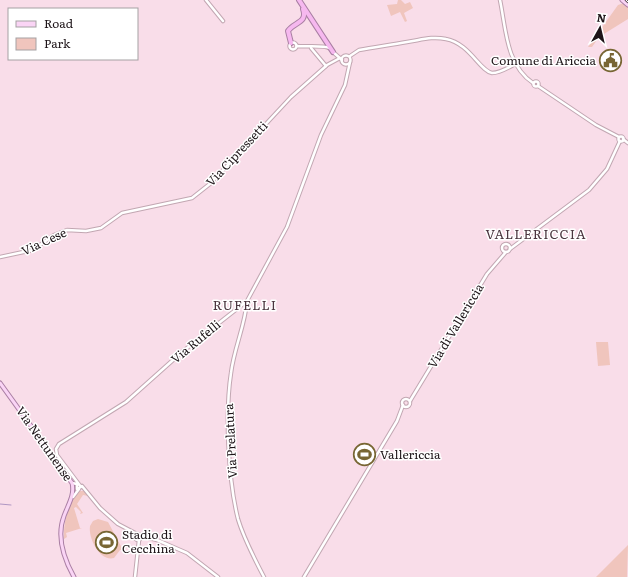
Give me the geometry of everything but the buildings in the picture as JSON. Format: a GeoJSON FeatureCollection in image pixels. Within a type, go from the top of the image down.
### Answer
{"type":"FeatureCollection","features":[{"type":"Feature","properties":{"kind":"highway"},"geometry":{"type":"LineString","coordinates":[[291,43],[288,31],[303,19],[304,10],[298,0]]}},
{"type":"Feature","properties":{"kind":"highway"},"geometry":{"type":"LineString","coordinates":[[298,0],[316,24],[333,52]]}},
{"type":"Feature","properties":{"kind":"main road"},"geometry":{"type":"LineString","coordinates":[[622,0],[628,5]]}},
{"type":"Feature","properties":{"kind":"main road","name":"Via Nettunense"},"geometry":{"type":"LineString","coordinates":[[0,383],[72,483],[77,485],[63,519],[61,535],[63,554],[74,577]]}},
{"type":"Feature","properties":{"kind":"street"},"geometry":{"type":"LineString","coordinates":[[206,0],[224,21]]}},
{"type":"Feature","properties":{"kind":"street"},"geometry":{"type":"LineString","coordinates":[[500,0],[514,64],[533,83],[537,82],[538,86],[596,125],[622,136],[628,143]]}},
{"type":"Feature","properties":{"kind":"street"},"geometry":{"type":"LineString","coordinates":[[351,51],[430,37],[449,39],[461,45],[483,68],[490,72],[499,72],[514,64]]}},
{"type":"Feature","properties":{"kind":"street"},"geometry":{"type":"LineString","coordinates":[[297,46],[295,49],[292,49],[290,46],[291,43],[295,43],[297,46],[326,46],[342,58],[346,64],[348,73]]}},
{"type":"Feature","properties":{"kind":"street"},"geometry":{"type":"LineString","coordinates":[[310,47],[326,66]]}},
{"type":"Feature","properties":{"kind":"street"},"geometry":{"type":"LineString","coordinates":[[342,58],[350,57],[355,51]]}},
{"type":"Feature","properties":{"kind":"street","name":"Via Rufelli"},"geometry":{"type":"LineString","coordinates":[[77,485],[57,455],[56,449],[58,445],[126,402],[182,352],[247,301],[287,227],[321,135],[343,89],[348,73],[350,57]]}},
{"type":"Feature","properties":{"kind":"street","name":"Via Cipressetti"},"geometry":{"type":"LineString","coordinates":[[111,221],[123,212],[192,198],[210,184],[286,102],[326,66],[342,58]]}},
{"type":"Feature","properties":{"kind":"street"},"geometry":{"type":"LineString","coordinates":[[346,64],[350,62]]}},
{"type":"Feature","properties":{"kind":"street"},"geometry":{"type":"LineString","coordinates":[[619,136],[618,139],[620,141],[623,139]]}},
{"type":"Feature","properties":{"kind":"street","name":"Via di Vallericcia"},"geometry":{"type":"LineString","coordinates":[[410,401],[487,274],[510,248],[516,246],[589,190],[607,169],[620,141]]}},
{"type":"Feature","properties":{"kind":"street","name":"Via Cese"},"geometry":{"type":"LineString","coordinates":[[0,257],[31,250],[63,231],[71,229],[91,231],[102,227],[111,221]]}},
{"type":"Feature","properties":{"kind":"street","name":"Via di Vallericcia"},"geometry":{"type":"LineString","coordinates":[[502,250],[504,244],[510,248]]}},
{"type":"Feature","properties":{"kind":"street"},"geometry":{"type":"LineString","coordinates":[[502,257],[502,250],[506,252]]}},
{"type":"Feature","properties":{"kind":"street","name":"Via Prelatura"},"geometry":{"type":"LineString","coordinates":[[247,301],[243,327],[233,362],[229,384],[228,410],[230,450],[238,518],[250,550],[264,577]]}},
{"type":"Feature","properties":{"kind":"street","name":"Via di Vallericcia"},"geometry":{"type":"LineString","coordinates":[[406,399],[412,396]]}},
{"type":"Feature","properties":{"kind":"street"},"geometry":{"type":"LineString","coordinates":[[304,577],[402,411],[402,402],[406,399],[410,401],[410,405],[402,411]]}},
{"type":"Feature","properties":{"kind":"street"},"geometry":{"type":"LineString","coordinates":[[403,406],[407,407]]}},
{"type":"Feature","properties":{"kind":"street"},"geometry":{"type":"LineString","coordinates":[[77,485],[79,489],[87,492]]}},
{"type":"Feature","properties":{"kind":"street"},"geometry":{"type":"LineString","coordinates":[[77,485],[79,489]]}},
{"type":"Feature","properties":{"kind":"street"},"geometry":{"type":"LineString","coordinates":[[77,485],[87,492],[101,509],[118,524],[135,534],[140,539]]}},
{"type":"Feature","properties":{"kind":"street"},"geometry":{"type":"LineString","coordinates":[[72,497],[79,489]]}},
{"type":"Feature","properties":{"kind":"street"},"geometry":{"type":"LineString","coordinates":[[135,534],[140,539]]}},
{"type":"Feature","properties":{"kind":"street"},"geometry":{"type":"LineString","coordinates":[[140,539],[147,538],[188,553],[218,577]]}},
{"type":"Feature","properties":{"kind":"street"},"geometry":{"type":"LineString","coordinates":[[135,577],[140,539]]}},
{"type":"Feature","properties":{"kind":"green space"},"geometry":{"type":"Polygon","coordinates":[[[398,0],[401,0],[405,4],[410,2],[413,8],[404,13],[407,21],[405,22],[400,12],[391,16],[387,5],[397,4],[398,0]]]}},
{"type":"Feature","properties":{"kind":"green space"},"geometry":{"type":"Polygon","coordinates":[[[624,3],[628,7],[628,19],[599,37],[592,47],[588,47],[618,5],[624,3]]]}},
{"type":"Feature","properties":{"kind":"green space"},"geometry":{"type":"Polygon","coordinates":[[[596,342],[608,342],[610,365],[598,366],[596,342]]]}},
{"type":"Feature","properties":{"kind":"green space"},"geometry":{"type":"Polygon","coordinates":[[[80,491],[84,491],[88,496],[83,495],[77,504],[83,513],[80,514],[81,512],[76,507],[74,508],[80,528],[82,528],[66,533],[67,537],[64,539],[65,520],[69,506],[80,491]]]}},
{"type":"Feature","properties":{"kind":"green space","name":"Stadio di Cecchina"},"geometry":{"type":"Polygon","coordinates":[[[98,519],[108,522],[123,550],[120,550],[114,558],[109,558],[100,553],[93,542],[90,526],[93,521],[98,519]]]}},
{"type":"Feature","properties":{"kind":"green space"},"geometry":{"type":"Polygon","coordinates":[[[628,545],[627,577],[596,577],[628,545]]]}},
{"type":"Feature","properties":{"kind":"waterway"},"geometry":{"type":"LineString","coordinates":[[0,504],[11,505]]}},
{"type":"Feature","properties":{"kind":"place","name":"Comune di Ariccia"},"geometry":{"type":"Point","coordinates":[611,61]}},
{"type":"Feature","properties":{"kind":"place","name":"Vallericcia"},"geometry":{"type":"Point","coordinates":[364,455]}},
{"type":"Feature","properties":{"kind":"place","name":"Stadio di Cecchina"},"geometry":{"type":"Point","coordinates":[106,542]}},
{"type":"Feature","properties":{"kind":"district","name":"VALLERICCIA"},"geometry":{"type":"Point","coordinates":[536,234]}},
{"type":"Feature","properties":{"kind":"district","name":"RUFELLI"},"geometry":{"type":"Point","coordinates":[245,305]}}]}
